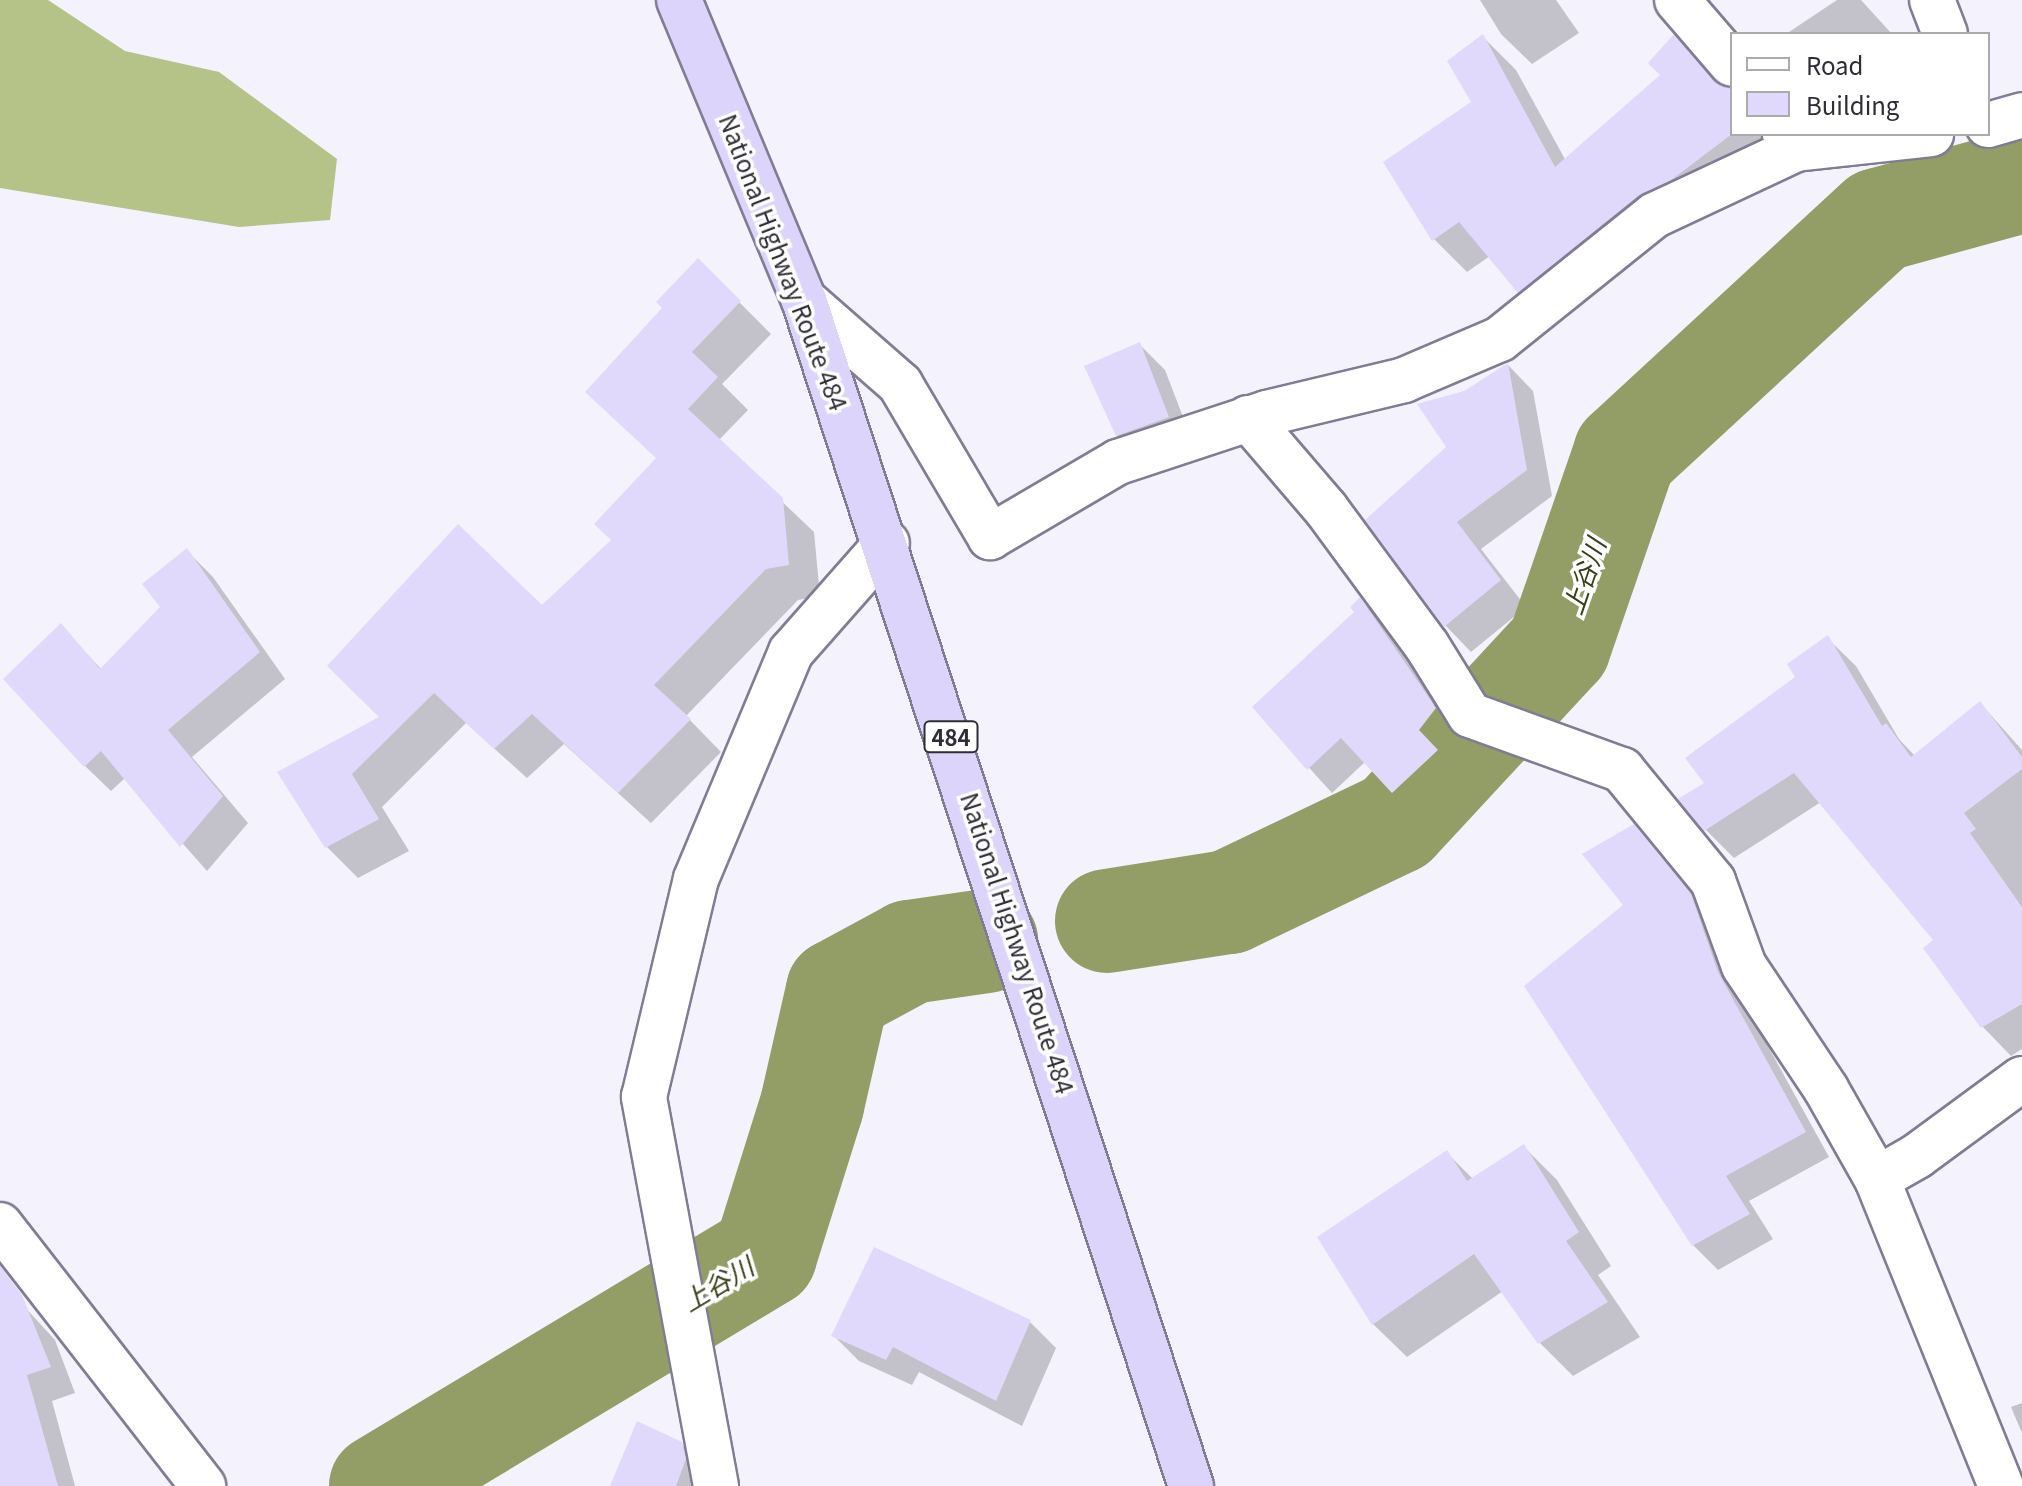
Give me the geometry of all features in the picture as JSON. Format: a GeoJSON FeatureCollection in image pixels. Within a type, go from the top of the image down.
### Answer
{"type":"FeatureCollection","features":[{"type":"Feature","properties":{"kind":"highway","name":"National Highway Route 484"},"geometry":{"type":"LineString","coordinates":[[679,0],[804,300],[887,543],[1191,1486]]}},
{"type":"Feature","properties":{"kind":"street"},"geometry":{"type":"LineString","coordinates":[[1677,0],[1730,62]]}},
{"type":"Feature","properties":{"kind":"street"},"geometry":{"type":"LineString","coordinates":[[1932,0],[1944,32]]}},
{"type":"Feature","properties":{"kind":"street"},"geometry":{"type":"LineString","coordinates":[[1990,124],[2022,115]]}},
{"type":"Feature","properties":{"kind":"street"},"geometry":{"type":"LineString","coordinates":[[804,300],[900,384],[990,537],[1118,462],[1248,418],[1404,380],[1500,339],[1655,215],[1790,142],[1896,136]]}},
{"type":"Feature","properties":{"kind":"street"},"geometry":{"type":"LineString","coordinates":[[1248,418],[1326,509],[1427,646],[1470,715],[1622,770],[1713,881],[1744,966],[1826,1089],[1877,1179],[2001,1486]]}},
{"type":"Feature","properties":{"kind":"street"},"geometry":{"type":"LineString","coordinates":[[716,1486],[644,1097],[696,879],[791,652],[887,543]]}},
{"type":"Feature","properties":{"kind":"street"},"geometry":{"type":"LineString","coordinates":[[1877,1179],[1917,1156],[2022,1079]]}},
{"type":"Feature","properties":{"kind":"street"},"geometry":{"type":"LineString","coordinates":[[0,1225],[203,1486]]}},
{"type":"Feature","properties":{"kind":"green space"},"geometry":{"type":"Polygon","coordinates":[[[0,0],[48,0],[125,51],[219,72],[337,159],[330,220],[239,227],[0,188],[0,0]]]}},
{"type":"Feature","properties":{"kind":"building"},"geometry":{"type":"Polygon","coordinates":[[[1483,34],[1555,167],[1660,75],[1648,63],[1674,34],[1713,80],[1730,89],[1730,136],[1670,181],[1639,195],[1518,293],[1459,222],[1432,241],[1383,162],[1471,102],[1447,61],[1483,34]]]}},
{"type":"Feature","properties":{"kind":"building"},"geometry":{"type":"Polygon","coordinates":[[[698,258],[741,301],[692,352],[718,377],[688,409],[783,498],[789,565],[766,569],[654,685],[691,719],[618,793],[532,714],[494,749],[434,693],[352,774],[379,819],[325,848],[277,772],[379,717],[327,666],[458,524],[542,605],[611,540],[594,524],[656,458],[585,392],[662,308],[656,302],[698,258]]]}},
{"type":"Feature","properties":{"kind":"building"},"geometry":{"type":"Polygon","coordinates":[[[1140,342],[1169,417],[1116,436],[1084,366],[1140,342]]]}},
{"type":"Feature","properties":{"kind":"building"},"geometry":{"type":"Polygon","coordinates":[[[1508,363],[1527,470],[1457,522],[1501,580],[1444,627],[1365,520],[1446,447],[1417,404],[1464,391],[1508,363]]]}},
{"type":"Feature","properties":{"kind":"building"},"geometry":{"type":"Polygon","coordinates":[[[187,548],[260,652],[168,730],[223,796],[180,847],[101,751],[84,767],[3,679],[61,623],[100,669],[160,607],[142,584],[187,548]]]}},
{"type":"Feature","properties":{"kind":"building"},"geometry":{"type":"Polygon","coordinates":[[[1360,597],[1436,708],[1419,730],[1438,750],[1392,793],[1341,738],[1307,770],[1252,707],[1354,612],[1350,607],[1360,597]]]}},
{"type":"Feature","properties":{"kind":"building"},"geometry":{"type":"Polygon","coordinates":[[[1828,635],[1882,726],[1886,723],[1911,757],[1980,701],[2022,757],[2022,769],[1964,813],[1976,829],[1970,833],[2022,907],[2022,1004],[1981,1028],[1923,948],[1933,940],[1794,773],[1704,831],[1678,799],[1704,783],[1685,758],[1795,677],[1787,664],[1828,635]]]}},
{"type":"Feature","properties":{"kind":"building"},"geometry":{"type":"Polygon","coordinates":[[[1634,824],[1691,894],[1718,972],[1806,1132],[1726,1176],[1750,1214],[1692,1246],[1524,986],[1623,905],[1582,854],[1634,824]]]}},
{"type":"Feature","properties":{"kind":"building"},"geometry":{"type":"Polygon","coordinates":[[[1524,1144],[1579,1232],[1566,1241],[1608,1302],[1538,1344],[1474,1254],[1372,1325],[1317,1237],[1447,1150],[1467,1181],[1524,1144]]]}},
{"type":"Feature","properties":{"kind":"building"},"geometry":{"type":"Polygon","coordinates":[[[874,1247],[1031,1320],[996,1401],[893,1347],[886,1360],[831,1336],[874,1247]]]}},
{"type":"Feature","properties":{"kind":"building"},"geometry":{"type":"Polygon","coordinates":[[[0,1266],[22,1295],[51,1367],[27,1375],[58,1486],[0,1486],[0,1266]]]}},
{"type":"Feature","properties":{"kind":"building"},"geometry":{"type":"Polygon","coordinates":[[[637,1421],[682,1442],[686,1459],[676,1486],[610,1486],[637,1421]]]}},
{"type":"Feature","properties":{"kind":"waterway","name":"上谷川"},"geometry":{"type":"LineString","coordinates":[[1107,921],[1229,902],[1396,822],[1559,646],[1625,454],[1879,220],[2022,181]]}},
{"type":"Feature","properties":{"kind":"waterway","name":"上谷川"},"geometry":{"type":"LineString","coordinates":[[381,1486],[765,1255],[812,1105],[838,991],[910,952],[986,941]]}}]}
